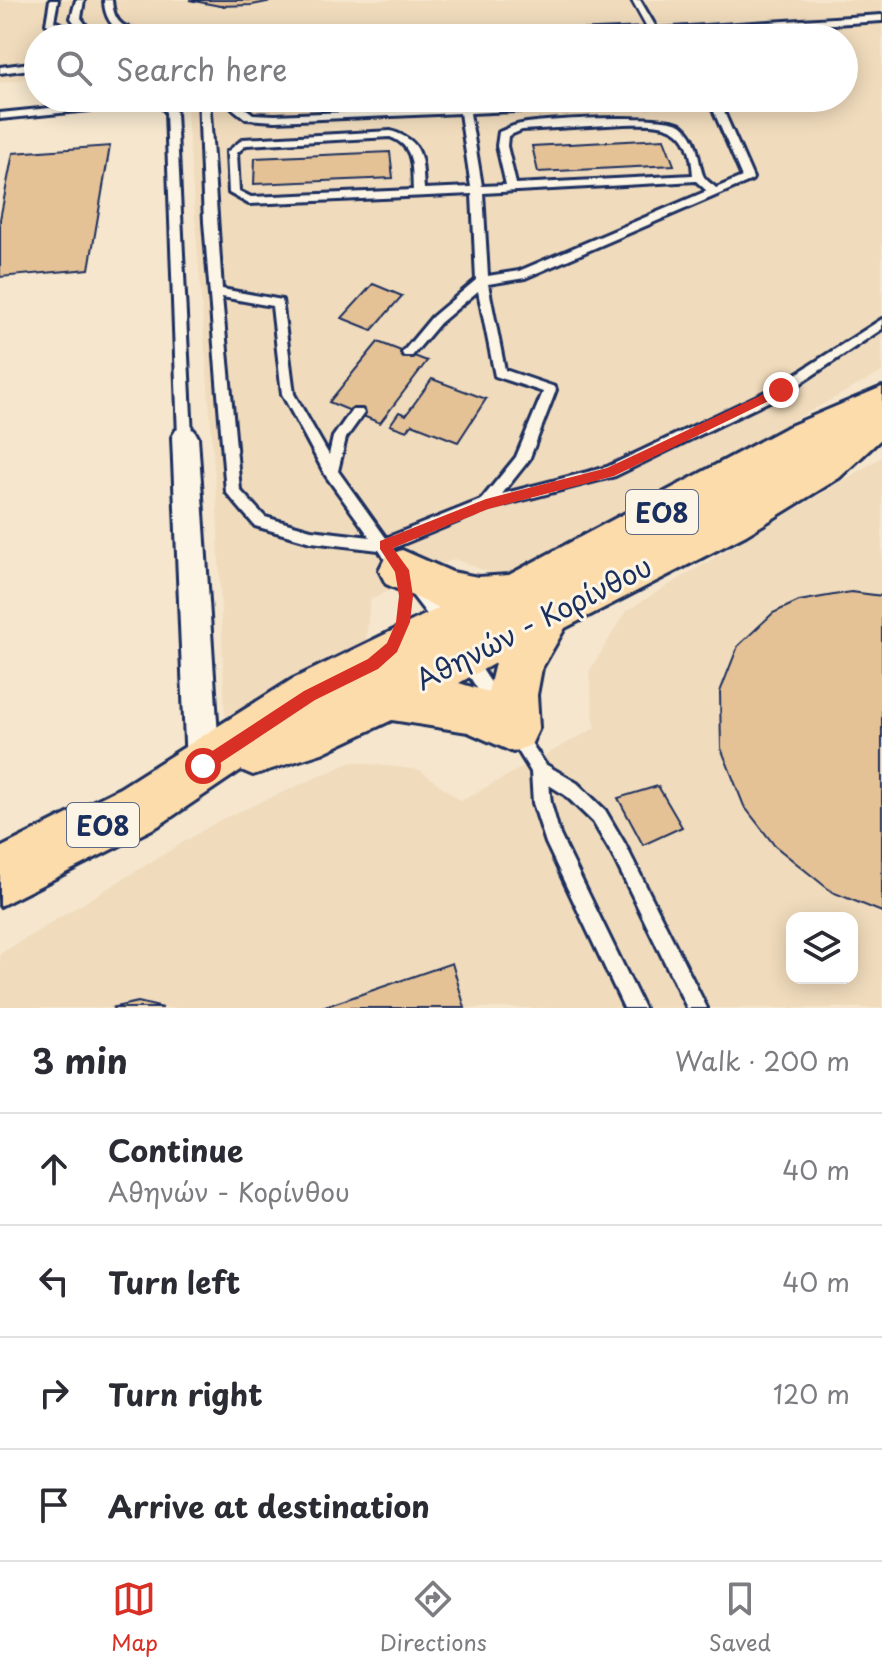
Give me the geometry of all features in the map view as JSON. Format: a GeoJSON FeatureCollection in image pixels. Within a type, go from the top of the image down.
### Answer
{"type":"FeatureCollection","features":[{"type":"Feature","properties":{"kind":"main road","name":"Αθηνών - Κορίνθου"},"geometry":{"type":"LineString","coordinates":[[535,602],[800,439],[882,402]]}},
{"type":"Feature","properties":{"kind":"main road","name":"Αθηνών - Κορίνθου"},"geometry":{"type":"LineString","coordinates":[[0,878],[139,807],[203,766],[322,729],[381,680],[455,641],[535,602],[730,522],[824,466],[882,414]]}},
{"type":"Feature","properties":{"kind":"main road"},"geometry":{"type":"LineString","coordinates":[[393,558],[428,586],[459,595],[535,602],[525,647],[514,672],[510,699],[513,728]]}},
{"type":"Feature","properties":{"kind":"main road"},"geometry":{"type":"LineString","coordinates":[[393,558],[406,596],[403,622],[381,680],[486,713],[513,728]]}},
{"type":"Feature","properties":{"kind":"street"},"geometry":{"type":"LineString","coordinates":[[185,437],[203,766]]}},
{"type":"Feature","properties":{"kind":"lane"},"geometry":{"type":"LineString","coordinates":[[54,0],[49,22],[54,24]]}},
{"type":"Feature","properties":{"kind":"lane"},"geometry":{"type":"LineString","coordinates":[[80,0],[76,18],[80,24]]}},
{"type":"Feature","properties":{"kind":"lane"},"geometry":{"type":"LineString","coordinates":[[108,0],[107,13],[113,24]]}},
{"type":"Feature","properties":{"kind":"lane"},"geometry":{"type":"LineString","coordinates":[[636,0],[650,24]]}},
{"type":"Feature","properties":{"kind":"lane"},"geometry":{"type":"LineString","coordinates":[[784,24],[882,18]]}},
{"type":"Feature","properties":{"kind":"lane"},"geometry":{"type":"LineString","coordinates":[[0,70],[24,67]]}},
{"type":"Feature","properties":{"kind":"lane"},"geometry":{"type":"LineString","coordinates":[[0,116],[40,112]]}},
{"type":"Feature","properties":{"kind":"lane"},"geometry":{"type":"LineString","coordinates":[[171,112],[185,437]]}},
{"type":"Feature","properties":{"kind":"lane"},"geometry":{"type":"LineString","coordinates":[[205,112],[210,222],[233,492],[260,522],[393,558],[486,504],[610,472],[781,390],[882,323]]}},
{"type":"Feature","properties":{"kind":"lane"},"geometry":{"type":"LineString","coordinates":[[244,112],[250,117],[404,112]]}},
{"type":"Feature","properties":{"kind":"lane"},"geometry":{"type":"LineString","coordinates":[[465,112],[477,190],[482,281],[499,373],[550,390],[522,460],[486,504]]}},
{"type":"Feature","properties":{"kind":"lane"},"geometry":{"type":"LineString","coordinates":[[408,353],[436,320],[482,281],[521,275],[748,178],[719,112]]}},
{"type":"Feature","properties":{"kind":"lane"},"geometry":{"type":"LineString","coordinates":[[512,189],[502,146],[503,134],[520,127],[650,121],[673,124],[683,132],[699,170],[698,178]]}},
{"type":"Feature","properties":{"kind":"lane"},"geometry":{"type":"LineString","coordinates":[[419,193],[415,148],[404,138],[391,134],[243,142],[232,152],[234,193],[249,201],[512,189],[698,178],[716,193]]}},
{"type":"Feature","properties":{"kind":"lane"},"geometry":{"type":"LineString","coordinates":[[217,292],[278,303],[288,394],[331,472],[455,641],[539,770],[542,803],[552,837],[634,1008]]}},
{"type":"Feature","properties":{"kind":"lane"},"geometry":{"type":"LineString","coordinates":[[331,472],[340,437],[357,413]]}},
{"type":"Feature","properties":{"kind":"lane"},"geometry":{"type":"LineString","coordinates":[[539,770],[571,789],[599,816],[697,1008]]}},
{"type":"Feature","properties":{"kind":"shaded area"},"geometry":{"type":"Polygon","coordinates":[[[0,0],[882,0],[882,372],[504,578],[454,559],[370,600],[366,640],[225,716],[217,504],[187,112],[858,112],[858,24],[24,24],[24,79],[0,83],[0,0]]]}},
{"type":"Feature","properties":{"kind":"shaded area"},"geometry":{"type":"Polygon","coordinates":[[[882,457],[882,1008],[0,1008],[0,954],[220,820],[352,762],[420,770],[461,801],[595,728],[589,672],[626,611],[882,457]]]}},
{"type":"Feature","properties":{"kind":"building"},"geometry":{"type":"Polygon","coordinates":[[[189,0],[277,0],[220,6],[189,0]]]}},
{"type":"Feature","properties":{"kind":"building"},"geometry":{"type":"Polygon","coordinates":[[[664,139],[674,165],[538,172],[532,146],[664,139]]]}},
{"type":"Feature","properties":{"kind":"building"},"geometry":{"type":"Polygon","coordinates":[[[110,146],[89,269],[0,277],[0,219],[13,153],[110,146]]]}},
{"type":"Feature","properties":{"kind":"building"},"geometry":{"type":"Polygon","coordinates":[[[390,152],[393,178],[254,184],[255,158],[390,152]]]}},
{"type":"Feature","properties":{"kind":"building"},"geometry":{"type":"Polygon","coordinates":[[[373,284],[402,296],[372,330],[342,318],[373,284]]]}},
{"type":"Feature","properties":{"kind":"building"},"geometry":{"type":"Polygon","coordinates":[[[378,342],[427,361],[380,423],[329,402],[378,342]]]}},
{"type":"Feature","properties":{"kind":"building"},"geometry":{"type":"Polygon","coordinates":[[[432,379],[486,399],[458,442],[412,424],[407,431],[390,425],[399,412],[406,415],[432,379]]]}},
{"type":"Feature","properties":{"kind":"building"},"geometry":{"type":"Polygon","coordinates":[[[851,592],[882,596],[882,912],[832,892],[775,846],[744,806],[721,748],[720,692],[738,646],[773,613],[799,601],[851,592]]]}},
{"type":"Feature","properties":{"kind":"building"},"geometry":{"type":"Polygon","coordinates":[[[658,786],[682,827],[643,845],[618,798],[658,786]]]}},
{"type":"Feature","properties":{"kind":"building"},"geometry":{"type":"Polygon","coordinates":[[[452,963],[465,1008],[321,1008],[452,963]]]}},
{"type":"Feature","properties":{"kind":"building"},"geometry":{"type":"Polygon","coordinates":[[[138,1002],[163,1008],[112,1008],[115,1007],[138,1002]]]}},
{"type":"Feature","properties":{"kind":"route"},"geometry":{"type":"LineString","coordinates":[[203,766],[309,696],[373,664],[392,647],[403,622],[406,596],[402,570],[384,545],[486,504],[610,472],[781,390]]}}]}
